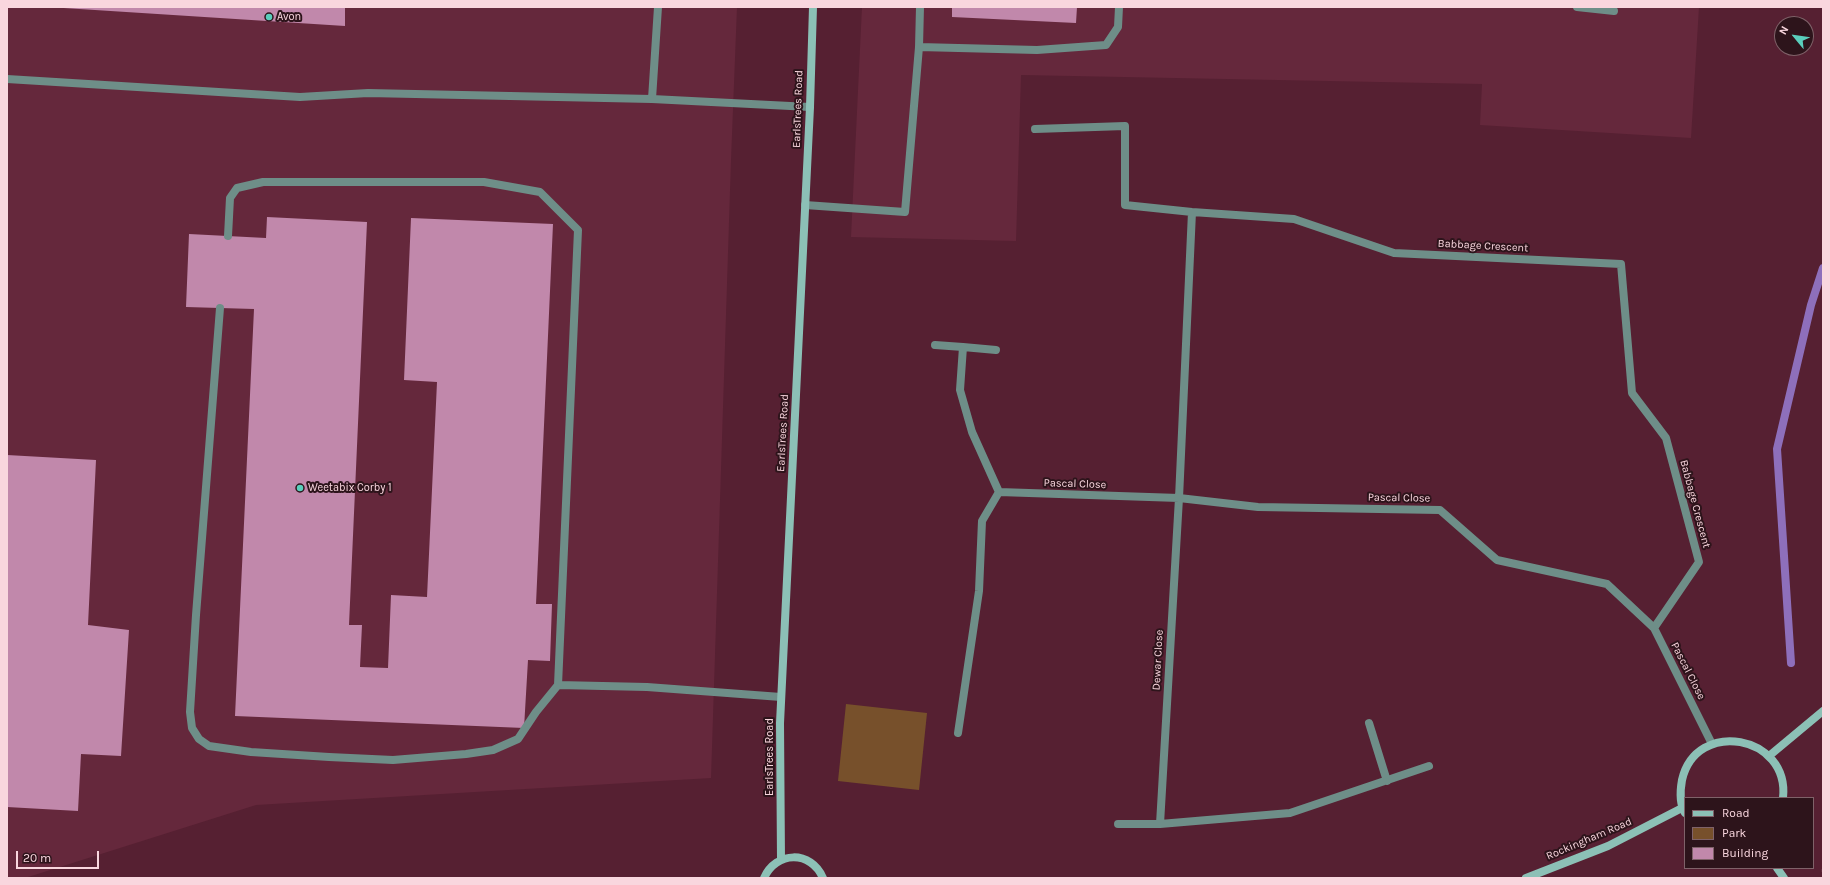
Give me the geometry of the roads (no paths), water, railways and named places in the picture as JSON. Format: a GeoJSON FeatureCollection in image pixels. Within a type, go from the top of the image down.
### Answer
{"type":"FeatureCollection","features":[{"type":"Feature","properties":{"kind":"street"},"geometry":{"type":"LineString","coordinates":[[652,99],[658,7]]}},
{"type":"Feature","properties":{"kind":"street","name":"EarlsTrees Road"},"geometry":{"type":"LineString","coordinates":[[781,860],[780,723],[810,107],[813,7]]}},
{"type":"Feature","properties":{"kind":"street"},"geometry":{"type":"LineString","coordinates":[[805,205],[905,212],[919,48],[920,7]]}},
{"type":"Feature","properties":{"kind":"street"},"geometry":{"type":"LineString","coordinates":[[919,48],[1037,50],[1106,45],[1118,27],[1119,7]]}},
{"type":"Feature","properties":{"kind":"street"},"geometry":{"type":"LineString","coordinates":[[1577,7],[1614,11]]}},
{"type":"Feature","properties":{"kind":"street"},"geometry":{"type":"LineString","coordinates":[[7,79],[300,97],[368,93],[652,99],[810,107]]}},
{"type":"Feature","properties":{"kind":"street","name":"Babbage Crescent"},"geometry":{"type":"LineString","coordinates":[[1035,129],[1125,126],[1125,205],[1192,212],[1294,219],[1394,253],[1621,264],[1632,393],[1666,438],[1699,562],[1654,628]]}},
{"type":"Feature","properties":{"kind":"street"},"geometry":{"type":"LineString","coordinates":[[220,308],[190,712],[192,728],[199,739],[209,746],[251,752],[393,760],[466,754],[493,750],[518,739],[536,712],[558,685],[578,230],[540,192],[484,182],[263,182],[238,188],[230,198],[228,236]]}},
{"type":"Feature","properties":{"kind":"street","name":"Dewar Close"},"geometry":{"type":"LineString","coordinates":[[1160,824],[1179,498],[1192,212]]}},
{"type":"Feature","properties":{"kind":"street"},"geometry":{"type":"LineString","coordinates":[[935,345],[996,350]]}},
{"type":"Feature","properties":{"kind":"street"},"geometry":{"type":"LineString","coordinates":[[958,733],[979,591],[982,521],[999,492],[972,432],[960,390],[963,347]]}},
{"type":"Feature","properties":{"kind":"street","name":"Pascal Close"},"geometry":{"type":"LineString","coordinates":[[999,492],[1179,498],[1258,507],[1440,510],[1497,560],[1607,584],[1654,628],[1712,744]]}},
{"type":"Feature","properties":{"kind":"street"},"geometry":{"type":"LineString","coordinates":[[558,685],[647,686],[781,697]]}},
{"type":"Feature","properties":{"kind":"street"},"geometry":{"type":"LineString","coordinates":[[1769,756],[1823,711]]}},
{"type":"Feature","properties":{"kind":"street"},"geometry":{"type":"LineString","coordinates":[[1369,723],[1387,781]]}},
{"type":"Feature","properties":{"kind":"street"},"geometry":{"type":"LineString","coordinates":[[1684,810],[1680,790],[1684,772],[1694,757],[1712,744],[1730,740],[1748,742],[1769,756],[1779,771],[1784,788],[1783,797]]}},
{"type":"Feature","properties":{"kind":"street"},"geometry":{"type":"LineString","coordinates":[[1118,824],[1160,824],[1290,813],[1429,766]]}},
{"type":"Feature","properties":{"kind":"street","name":"Rockingham Road"},"geometry":{"type":"LineString","coordinates":[[1526,878],[1608,846],[1684,810]]}},
{"type":"Feature","properties":{"kind":"street"},"geometry":{"type":"LineString","coordinates":[[764,878],[774,863],[792,857],[802,858],[812,863],[820,871],[823,878]]}},
{"type":"Feature","properties":{"kind":"street"},"geometry":{"type":"LineString","coordinates":[[1778,869],[1784,878]]}},
{"type":"Feature","properties":{"kind":"waterway"},"geometry":{"type":"LineString","coordinates":[[1791,663],[1777,449],[1811,305],[1823,268]]}},
{"type":"Feature","properties":{"kind":"place","name":"Avon"},"geometry":{"type":"Point","coordinates":[269,17]}},
{"type":"Feature","properties":{"kind":"place","name":"Weetabix Corby 1"},"geometry":{"type":"Point","coordinates":[300,488]}}]}
